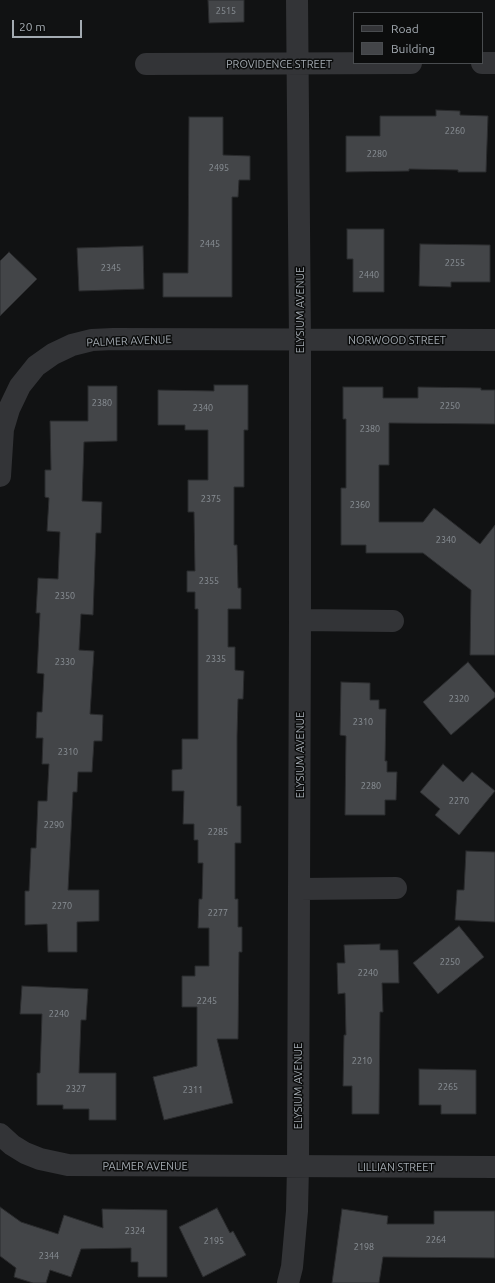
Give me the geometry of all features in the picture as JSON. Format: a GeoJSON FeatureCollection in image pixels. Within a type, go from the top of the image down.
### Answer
{"type":"FeatureCollection","features":[{"type":"Feature","properties":{"kind":"street","name":"ELYSIUM AVENUE"},"geometry":{"type":"LineString","coordinates":[[288,1283],[292,1267],[297,1217],[300,889],[300,341],[297,0]]}},
{"type":"Feature","properties":{"kind":"street"},"geometry":{"type":"LineString","coordinates":[[483,63],[495,63]]}},
{"type":"Feature","properties":{"kind":"street","name":"PROVIDENCE STREET"},"geometry":{"type":"LineString","coordinates":[[146,64],[353,64]]}},
{"type":"Feature","properties":{"kind":"street","name":"PALMER AVENUE"},"geometry":{"type":"LineString","coordinates":[[0,476],[3,429],[9,409],[20,386],[36,366],[53,354],[72,344],[92,340],[113,339],[300,341]]}},
{"type":"Feature","properties":{"kind":"street","name":"NORWOOD STREET"},"geometry":{"type":"LineString","coordinates":[[300,341],[495,340]]}},
{"type":"Feature","properties":{"kind":"street"},"geometry":{"type":"LineString","coordinates":[[300,620],[393,621]]}},
{"type":"Feature","properties":{"kind":"street"},"geometry":{"type":"LineString","coordinates":[[300,889],[396,888]]}},
{"type":"Feature","properties":{"kind":"street","name":"PALMER AVENUE"},"geometry":{"type":"LineString","coordinates":[[0,1134],[12,1145],[25,1153],[40,1159],[68,1165],[298,1166]]}},
{"type":"Feature","properties":{"kind":"street","name":"LILLIAN STREET"},"geometry":{"type":"LineString","coordinates":[[298,1166],[495,1167]]}},
{"type":"Feature","properties":{"kind":"building"},"geometry":{"type":"Polygon","coordinates":[[[208,0],[244,0],[244,22],[209,23],[208,0]]]}},
{"type":"Feature","properties":{"kind":"building"},"geometry":{"type":"Polygon","coordinates":[[[436,110],[460,111],[460,115],[488,116],[486,172],[409,169],[409,171],[346,172],[346,136],[380,136],[380,116],[436,116],[436,110]]]}},
{"type":"Feature","properties":{"kind":"building"},"geometry":{"type":"Polygon","coordinates":[[[189,117],[223,117],[223,155],[250,156],[250,180],[239,180],[238,197],[232,197],[232,297],[163,297],[163,273],[188,273],[189,117]]]}},
{"type":"Feature","properties":{"kind":"building"},"geometry":{"type":"Polygon","coordinates":[[[347,229],[384,229],[384,292],[353,292],[353,259],[347,259],[347,229]]]}},
{"type":"Feature","properties":{"kind":"building"},"geometry":{"type":"Polygon","coordinates":[[[420,244],[490,245],[490,282],[451,282],[451,287],[419,286],[420,244]]]}},
{"type":"Feature","properties":{"kind":"building"},"geometry":{"type":"Polygon","coordinates":[[[143,246],[144,289],[79,291],[77,248],[143,246]]]}},
{"type":"Feature","properties":{"kind":"building"},"geometry":{"type":"Polygon","coordinates":[[[9,252],[37,279],[0,316],[0,261],[9,252]]]}},
{"type":"Feature","properties":{"kind":"building"},"geometry":{"type":"Polygon","coordinates":[[[214,385],[248,385],[248,430],[244,430],[244,487],[234,487],[234,545],[237,545],[238,588],[241,588],[241,609],[228,609],[228,647],[235,647],[235,670],[244,671],[243,699],[238,699],[237,736],[237,806],[241,806],[241,843],[235,843],[235,899],[238,899],[238,927],[242,927],[242,952],[239,952],[238,1039],[217,1039],[233,1103],[164,1120],[153,1077],[197,1066],[197,1007],[182,1007],[182,976],[195,976],[195,966],[209,966],[209,928],[198,928],[199,899],[202,899],[203,863],[198,863],[198,840],[194,840],[194,824],[183,824],[184,791],[172,791],[172,770],[182,769],[182,739],[198,739],[198,609],[195,609],[195,592],[187,592],[187,571],[195,571],[194,512],[188,512],[188,480],[208,480],[208,430],[185,430],[185,425],[158,425],[158,390],[214,391],[214,385]]]}},
{"type":"Feature","properties":{"kind":"building"},"geometry":{"type":"Polygon","coordinates":[[[88,386],[117,386],[117,441],[84,442],[82,501],[102,502],[101,533],[96,533],[93,615],[81,614],[79,650],[94,651],[90,714],[103,715],[102,741],[94,741],[92,772],[78,772],[77,792],[73,792],[68,890],[99,890],[99,921],[77,922],[77,952],[48,952],[47,924],[25,925],[25,891],[29,891],[31,848],[36,848],[38,801],[47,801],[49,764],[42,764],[43,738],[36,738],[37,712],[42,712],[44,674],[37,673],[40,613],[36,613],[38,578],[58,579],[60,532],[47,531],[49,498],[45,497],[45,470],[51,470],[50,421],[88,421],[88,386]]]}},
{"type":"Feature","properties":{"kind":"building"},"geometry":{"type":"Polygon","coordinates":[[[343,387],[383,387],[383,398],[418,398],[418,387],[481,388],[481,390],[495,390],[495,424],[389,423],[389,465],[379,465],[379,522],[423,522],[434,508],[480,544],[495,525],[495,655],[470,655],[471,590],[423,553],[366,553],[366,545],[341,545],[341,488],[346,488],[346,419],[343,419],[343,387]]]}},
{"type":"Feature","properties":{"kind":"building"},"geometry":{"type":"Polygon","coordinates":[[[468,662],[495,693],[495,697],[451,735],[423,702],[468,662]]]}},
{"type":"Feature","properties":{"kind":"building"},"geometry":{"type":"Polygon","coordinates":[[[341,682],[370,683],[370,700],[379,700],[379,709],[386,709],[385,761],[387,761],[387,772],[397,772],[396,800],[385,800],[385,815],[345,815],[346,736],[340,735],[341,682]]]}},
{"type":"Feature","properties":{"kind":"building"},"geometry":{"type":"Polygon","coordinates":[[[443,764],[463,782],[472,772],[495,791],[459,835],[435,815],[440,809],[420,792],[443,764]]]}},
{"type":"Feature","properties":{"kind":"building"},"geometry":{"type":"Polygon","coordinates":[[[466,851],[495,852],[495,922],[455,920],[457,890],[464,890],[466,851]]]}},
{"type":"Feature","properties":{"kind":"building"},"geometry":{"type":"Polygon","coordinates":[[[459,926],[484,957],[438,994],[413,963],[459,926]]]}},
{"type":"Feature","properties":{"kind":"building"},"geometry":{"type":"Polygon","coordinates":[[[380,944],[380,950],[398,950],[399,983],[382,983],[383,1012],[380,1012],[379,1114],[352,1114],[352,1086],[343,1086],[344,1035],[346,1035],[345,993],[338,994],[337,963],[345,963],[344,945],[380,944]]]}},
{"type":"Feature","properties":{"kind":"building"},"geometry":{"type":"Polygon","coordinates":[[[22,986],[88,989],[86,1020],[81,1020],[79,1073],[116,1073],[116,1120],[89,1120],[89,1109],[63,1109],[63,1105],[37,1105],[37,1073],[40,1073],[42,1014],[20,1014],[22,986]]]}},
{"type":"Feature","properties":{"kind":"building"},"geometry":{"type":"Polygon","coordinates":[[[419,1069],[476,1070],[476,1114],[441,1114],[441,1105],[419,1105],[419,1069]]]}},
{"type":"Feature","properties":{"kind":"building"},"geometry":{"type":"Polygon","coordinates":[[[0,1207],[21,1222],[58,1234],[64,1215],[103,1228],[102,1209],[167,1210],[167,1277],[138,1277],[138,1262],[131,1262],[131,1248],[81,1249],[71,1277],[50,1270],[46,1283],[33,1283],[14,1277],[16,1268],[0,1256],[0,1207]]]}},
{"type":"Feature","properties":{"kind":"building"},"geometry":{"type":"Polygon","coordinates":[[[217,1208],[230,1233],[233,1231],[246,1255],[203,1277],[179,1227],[217,1208]]]}},
{"type":"Feature","properties":{"kind":"building"},"geometry":{"type":"Polygon","coordinates":[[[342,1209],[388,1216],[387,1224],[434,1224],[434,1211],[495,1211],[495,1258],[383,1257],[379,1283],[332,1283],[342,1209]]]}}]}
